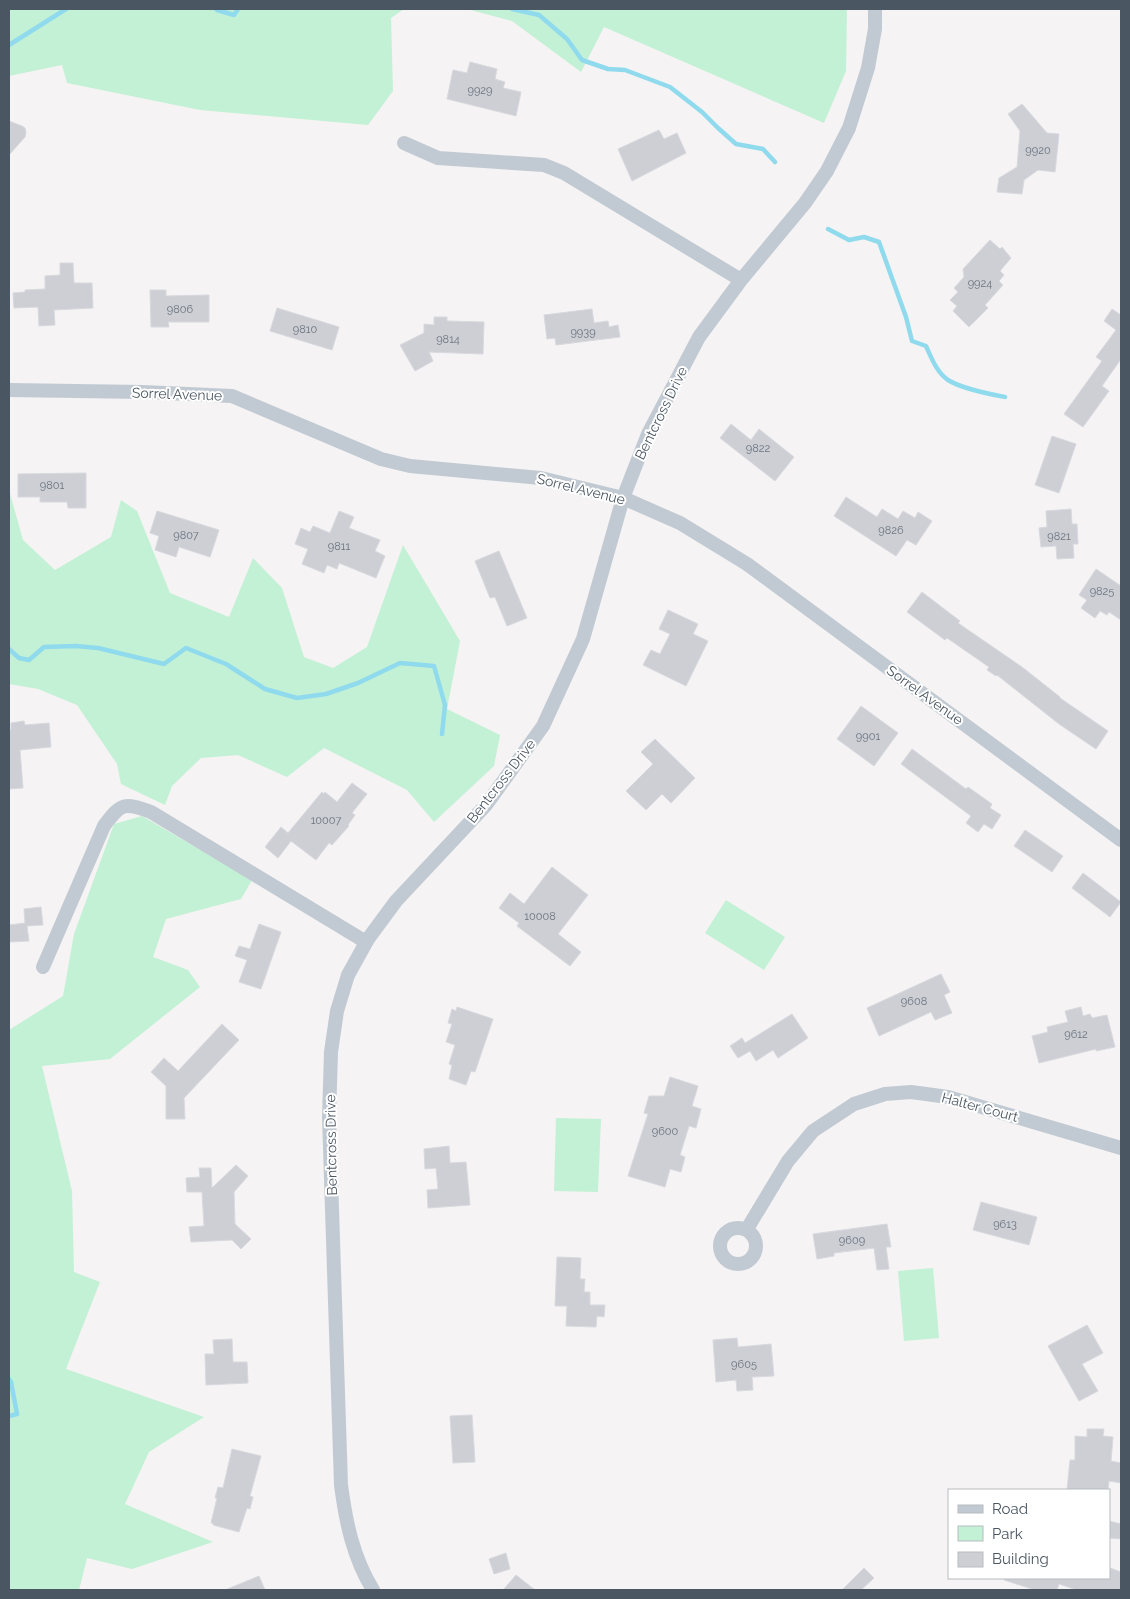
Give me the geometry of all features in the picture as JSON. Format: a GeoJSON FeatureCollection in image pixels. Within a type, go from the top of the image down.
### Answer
{"type":"FeatureCollection","features":[{"type":"Feature","properties":{"kind":"street","name":"Bentcross Drive"},"geometry":{"type":"LineString","coordinates":[[374,1590],[364,1575],[353,1547],[346,1521],[341,1485],[329,1117],[331,1052],[337,1012],[348,976],[366,942],[396,901],[486,805],[543,726],[583,639],[623,498],[648,434],[698,337],[741,280],[805,204],[828,172],[849,128],[868,68],[875,29],[875,9]]}},
{"type":"Feature","properties":{"kind":"street"},"geometry":{"type":"LineString","coordinates":[[404,143],[438,158],[544,165],[564,173],[741,280]]}},
{"type":"Feature","properties":{"kind":"street","name":"Sorrel Avenue"},"geometry":{"type":"LineString","coordinates":[[9,390],[143,392],[232,396],[381,459],[410,466],[541,478],[623,498],[680,523],[747,564],[1121,840]]}},
{"type":"Feature","properties":{"kind":"street"},"geometry":{"type":"LineString","coordinates":[[43,967],[104,826],[116,810],[124,806],[136,806],[151,812],[366,942]]}},
{"type":"Feature","properties":{"kind":"street","name":"Halter Court"},"geometry":{"type":"LineString","coordinates":[[747,1230],[788,1161],[813,1131],[854,1104],[885,1094],[911,1092],[948,1097],[1121,1148]]}},
{"type":"Feature","properties":{"kind":"green space"},"geometry":{"type":"Polygon","coordinates":[[[9,9],[404,9],[391,18],[393,91],[368,125],[200,110],[67,83],[62,65],[9,76],[9,9]]]}},
{"type":"Feature","properties":{"kind":"green space"},"geometry":{"type":"Polygon","coordinates":[[[467,9],[847,9],[846,71],[824,123],[604,27],[581,72],[512,21],[467,9]]]}},
{"type":"Feature","properties":{"kind":"green space"},"geometry":{"type":"Polygon","coordinates":[[[9,490],[23,540],[55,570],[111,537],[121,500],[137,511],[170,593],[229,617],[253,558],[282,588],[304,657],[333,668],[367,647],[403,545],[460,641],[447,709],[500,735],[494,766],[434,822],[407,790],[324,748],[287,777],[238,755],[201,758],[172,786],[165,805],[121,784],[117,764],[77,705],[38,689],[9,684],[9,490]]]}},
{"type":"Feature","properties":{"kind":"green space"},"geometry":{"type":"Polygon","coordinates":[[[142,816],[252,880],[241,899],[166,919],[153,957],[188,970],[200,987],[110,1059],[42,1066],[72,1191],[74,1272],[100,1282],[66,1369],[204,1417],[149,1452],[125,1504],[213,1542],[132,1569],[87,1558],[79,1590],[9,1590],[9,1030],[63,996],[74,934],[114,824],[142,816]]]}},
{"type":"Feature","properties":{"kind":"green space"},"geometry":{"type":"Polygon","coordinates":[[[726,900],[785,937],[764,970],[705,933],[726,900]]]}},
{"type":"Feature","properties":{"kind":"green space"},"geometry":{"type":"Polygon","coordinates":[[[556,1118],[601,1119],[598,1192],[554,1191],[556,1118]]]}},
{"type":"Feature","properties":{"kind":"green space"},"geometry":{"type":"Polygon","coordinates":[[[933,1268],[939,1338],[904,1341],[898,1271],[933,1268]]]}},
{"type":"Feature","properties":{"kind":"building"},"geometry":{"type":"Polygon","coordinates":[[[470,62],[497,69],[495,79],[505,82],[503,88],[521,92],[516,116],[447,99],[453,70],[467,73],[470,62]]]}},
{"type":"Feature","properties":{"kind":"building"},"geometry":{"type":"Polygon","coordinates":[[[1022,104],[1047,133],[1059,134],[1055,172],[1038,170],[1024,180],[1022,194],[997,192],[999,178],[1017,167],[1020,131],[1008,114],[1022,104]]]}},
{"type":"Feature","properties":{"kind":"building"},"geometry":{"type":"Polygon","coordinates":[[[9,121],[25,128],[26,133],[25,137],[9,155],[9,121]]]}},
{"type":"Feature","properties":{"kind":"building"},"geometry":{"type":"Polygon","coordinates":[[[659,130],[664,139],[677,133],[686,153],[632,181],[618,149],[659,130]]]}},
{"type":"Feature","properties":{"kind":"building"},"geometry":{"type":"Polygon","coordinates":[[[990,240],[1000,249],[1002,247],[1011,258],[1000,271],[1004,275],[999,281],[1003,285],[985,305],[988,308],[969,327],[953,311],[957,306],[950,300],[958,292],[954,288],[964,277],[963,269],[990,240]]]}},
{"type":"Feature","properties":{"kind":"building"},"geometry":{"type":"Polygon","coordinates":[[[60,263],[73,263],[74,283],[92,283],[93,308],[54,310],[55,325],[39,326],[38,307],[14,308],[13,293],[45,289],[45,276],[60,275],[60,263]]]}},
{"type":"Feature","properties":{"kind":"building"},"geometry":{"type":"Polygon","coordinates":[[[150,290],[166,290],[166,296],[209,295],[209,322],[168,322],[169,327],[151,327],[150,290]]]}},
{"type":"Feature","properties":{"kind":"building"},"geometry":{"type":"Polygon","coordinates":[[[277,308],[339,327],[332,350],[270,331],[277,308]]]}},
{"type":"Feature","properties":{"kind":"building"},"geometry":{"type":"Polygon","coordinates":[[[592,309],[594,323],[608,321],[609,327],[618,325],[620,337],[556,345],[555,338],[547,339],[544,315],[592,309]]]}},
{"type":"Feature","properties":{"kind":"building"},"geometry":{"type":"Polygon","coordinates":[[[1112,309],[1121,315],[1121,359],[1102,386],[1109,391],[1083,427],[1064,414],[1102,361],[1096,357],[1116,330],[1104,321],[1112,309]]]}},
{"type":"Feature","properties":{"kind":"building"},"geometry":{"type":"Polygon","coordinates":[[[434,317],[447,317],[447,321],[484,322],[483,354],[429,352],[433,361],[415,371],[400,345],[424,333],[424,324],[434,325],[434,317]]]}},
{"type":"Feature","properties":{"kind":"building"},"geometry":{"type":"Polygon","coordinates":[[[731,424],[751,440],[759,429],[794,457],[775,481],[720,438],[731,424]]]}},
{"type":"Feature","properties":{"kind":"building"},"geometry":{"type":"Polygon","coordinates":[[[1052,436],[1076,444],[1059,493],[1035,485],[1052,436]]]}},
{"type":"Feature","properties":{"kind":"building"},"geometry":{"type":"Polygon","coordinates":[[[86,473],[86,508],[68,508],[67,502],[40,502],[40,497],[18,497],[18,474],[86,473]]]}},
{"type":"Feature","properties":{"kind":"building"},"geometry":{"type":"Polygon","coordinates":[[[846,497],[877,517],[882,509],[898,519],[903,511],[915,518],[918,512],[932,521],[916,545],[907,540],[896,556],[834,516],[846,497]]]}},
{"type":"Feature","properties":{"kind":"building"},"geometry":{"type":"Polygon","coordinates":[[[1071,509],[1072,524],[1077,524],[1078,544],[1073,544],[1074,558],[1057,559],[1056,546],[1041,547],[1039,528],[1047,527],[1046,511],[1071,509]]]}},
{"type":"Feature","properties":{"kind":"building"},"geometry":{"type":"Polygon","coordinates":[[[157,511],[219,530],[210,557],[179,547],[176,557],[155,550],[159,536],[150,533],[157,511]]]}},
{"type":"Feature","properties":{"kind":"building"},"geometry":{"type":"Polygon","coordinates":[[[339,511],[354,517],[349,528],[380,540],[375,551],[385,556],[376,578],[339,563],[337,569],[327,565],[324,573],[302,564],[308,549],[295,544],[301,528],[310,532],[313,526],[330,533],[339,511]]]}},
{"type":"Feature","properties":{"kind":"building"},"geometry":{"type":"Polygon","coordinates":[[[499,551],[527,618],[507,626],[495,597],[490,598],[475,561],[499,551]]]}},
{"type":"Feature","properties":{"kind":"building"},"geometry":{"type":"Polygon","coordinates":[[[1096,569],[1121,586],[1121,620],[1109,612],[1107,615],[1100,611],[1095,618],[1081,608],[1087,600],[1079,595],[1096,569]]]}},
{"type":"Feature","properties":{"kind":"building"},"geometry":{"type":"Polygon","coordinates":[[[922,592],[960,621],[958,623],[1022,667],[1060,698],[1108,731],[1096,749],[1059,724],[997,675],[987,670],[989,667],[947,638],[945,640],[907,612],[922,592]]]}},
{"type":"Feature","properties":{"kind":"building"},"geometry":{"type":"Polygon","coordinates":[[[668,610],[698,624],[693,634],[708,641],[686,686],[643,665],[651,650],[660,654],[670,634],[659,629],[668,610]]]}},
{"type":"Feature","properties":{"kind":"building"},"geometry":{"type":"Polygon","coordinates":[[[861,706],[898,733],[874,766],[837,739],[861,706]]]}},
{"type":"Feature","properties":{"kind":"building"},"geometry":{"type":"Polygon","coordinates":[[[24,721],[25,725],[49,723],[51,747],[20,750],[23,788],[9,789],[9,730],[11,730],[11,723],[24,721]]]}},
{"type":"Feature","properties":{"kind":"building"},"geometry":{"type":"Polygon","coordinates":[[[655,739],[695,778],[671,803],[662,794],[646,810],[626,791],[653,764],[641,752],[655,739]]]}},
{"type":"Feature","properties":{"kind":"building"},"geometry":{"type":"Polygon","coordinates":[[[912,749],[966,789],[968,787],[992,804],[990,808],[1001,815],[992,829],[984,824],[978,832],[966,823],[971,816],[901,764],[912,749]]]}},
{"type":"Feature","properties":{"kind":"building"},"geometry":{"type":"Polygon","coordinates":[[[352,783],[367,794],[352,813],[355,815],[349,826],[332,845],[329,843],[316,860],[291,841],[278,858],[265,847],[281,827],[288,833],[322,792],[324,794],[325,792],[337,802],[352,783]]]}},
{"type":"Feature","properties":{"kind":"building"},"geometry":{"type":"Polygon","coordinates":[[[1025,830],[1063,856],[1052,872],[1014,846],[1025,830]]]}},
{"type":"Feature","properties":{"kind":"building"},"geometry":{"type":"Polygon","coordinates":[[[552,867],[588,895],[558,934],[581,952],[570,966],[517,926],[519,923],[499,908],[510,893],[524,904],[552,867]]]}},
{"type":"Feature","properties":{"kind":"building"},"geometry":{"type":"Polygon","coordinates":[[[1083,873],[1121,902],[1110,917],[1072,888],[1083,873]]]}},
{"type":"Feature","properties":{"kind":"building"},"geometry":{"type":"Polygon","coordinates":[[[41,907],[43,925],[27,926],[29,941],[9,942],[9,925],[25,923],[24,909],[41,907]]]}},
{"type":"Feature","properties":{"kind":"building"},"geometry":{"type":"Polygon","coordinates":[[[259,924],[281,932],[261,989],[239,982],[247,960],[235,956],[239,946],[250,949],[259,924]]]}},
{"type":"Feature","properties":{"kind":"building"},"geometry":{"type":"Polygon","coordinates":[[[941,974],[950,992],[944,995],[952,1013],[935,1020],[931,1012],[879,1036],[867,1008],[941,974]]]}},
{"type":"Feature","properties":{"kind":"building"},"geometry":{"type":"Polygon","coordinates":[[[457,1007],[493,1019],[475,1072],[471,1071],[466,1085],[449,1079],[452,1065],[449,1064],[455,1045],[446,1042],[452,1024],[448,1023],[452,1009],[456,1011],[457,1007]]]}},
{"type":"Feature","properties":{"kind":"building"},"geometry":{"type":"Polygon","coordinates":[[[1081,1007],[1083,1016],[1090,1014],[1092,1018],[1107,1015],[1115,1047],[1096,1051],[1096,1049],[1039,1063],[1032,1036],[1048,1032],[1047,1027],[1068,1022],[1065,1011],[1081,1007]]]}},
{"type":"Feature","properties":{"kind":"building"},"geometry":{"type":"Polygon","coordinates":[[[792,1014],[808,1038],[778,1058],[773,1050],[756,1061],[750,1051],[738,1058],[730,1046],[742,1038],[745,1043],[792,1014]]]}},
{"type":"Feature","properties":{"kind":"building"},"geometry":{"type":"Polygon","coordinates":[[[222,1024],[239,1040],[184,1098],[185,1119],[166,1119],[166,1086],[151,1072],[164,1058],[178,1071],[222,1024]]]}},
{"type":"Feature","properties":{"kind":"building"},"geometry":{"type":"Polygon","coordinates":[[[670,1077],[698,1086],[692,1106],[701,1109],[696,1128],[689,1126],[680,1155],[685,1157],[681,1172],[670,1169],[665,1187],[628,1176],[648,1114],[644,1113],[649,1096],[664,1096],[670,1077]]]}},
{"type":"Feature","properties":{"kind":"building"},"geometry":{"type":"Polygon","coordinates":[[[449,1146],[450,1163],[466,1162],[470,1205],[428,1208],[427,1190],[438,1189],[436,1168],[425,1169],[424,1149],[449,1146]]]}},
{"type":"Feature","properties":{"kind":"building"},"geometry":{"type":"Polygon","coordinates":[[[236,1165],[248,1176],[234,1192],[235,1224],[251,1239],[241,1249],[232,1240],[191,1242],[189,1227],[204,1226],[202,1192],[187,1192],[186,1178],[200,1177],[199,1168],[211,1168],[212,1188],[236,1165]]]}},
{"type":"Feature","properties":{"kind":"building"},"geometry":{"type":"Polygon","coordinates":[[[981,1202],[1037,1217],[1029,1245],[973,1230],[981,1202]]]}},
{"type":"Feature","properties":{"kind":"building"},"geometry":{"type":"Polygon","coordinates":[[[887,1224],[891,1247],[886,1247],[889,1269],[877,1270],[874,1248],[834,1253],[834,1256],[817,1259],[813,1234],[887,1224]]]}},
{"type":"Feature","properties":{"kind":"building"},"geometry":{"type":"Polygon","coordinates":[[[557,1257],[581,1258],[580,1279],[585,1279],[584,1292],[590,1292],[590,1305],[605,1305],[604,1317],[597,1316],[596,1327],[566,1326],[567,1306],[555,1306],[557,1257]]]}},
{"type":"Feature","properties":{"kind":"building"},"geometry":{"type":"Polygon","coordinates":[[[1087,1325],[1103,1353],[1082,1364],[1098,1391],[1079,1401],[1048,1346],[1087,1325]]]}},
{"type":"Feature","properties":{"kind":"building"},"geometry":{"type":"Polygon","coordinates":[[[737,1338],[738,1347],[771,1344],[774,1376],[752,1377],[753,1390],[737,1391],[736,1380],[716,1382],[713,1340],[737,1338]]]}},
{"type":"Feature","properties":{"kind":"building"},"geometry":{"type":"Polygon","coordinates":[[[232,1339],[233,1362],[247,1362],[248,1383],[206,1385],[205,1354],[214,1354],[213,1340],[232,1339]]]}},
{"type":"Feature","properties":{"kind":"building"},"geometry":{"type":"Polygon","coordinates":[[[472,1415],[475,1462],[453,1463],[450,1416],[472,1415]]]}},
{"type":"Feature","properties":{"kind":"building"},"geometry":{"type":"Polygon","coordinates":[[[1087,1429],[1104,1429],[1103,1436],[1113,1437],[1111,1461],[1121,1463],[1121,1483],[1109,1481],[1108,1489],[1067,1489],[1070,1460],[1075,1460],[1075,1436],[1087,1437],[1087,1429]]]}},
{"type":"Feature","properties":{"kind":"building"},"geometry":{"type":"Polygon","coordinates":[[[232,1449],[261,1456],[250,1496],[253,1497],[250,1509],[247,1508],[239,1532],[211,1523],[218,1487],[223,1488],[232,1449]]]}},
{"type":"Feature","properties":{"kind":"building"},"geometry":{"type":"Polygon","coordinates":[[[1110,1521],[1121,1524],[1121,1539],[1110,1538],[1110,1521]]]}},
{"type":"Feature","properties":{"kind":"building"},"geometry":{"type":"Polygon","coordinates":[[[506,1553],[510,1569],[494,1574],[489,1559],[506,1553]]]}},
{"type":"Feature","properties":{"kind":"building"},"geometry":{"type":"Polygon","coordinates":[[[864,1568],[874,1578],[861,1590],[842,1590],[864,1568]]]}},
{"type":"Feature","properties":{"kind":"building"},"geometry":{"type":"Polygon","coordinates":[[[1110,1568],[1121,1572],[1121,1590],[1077,1590],[1059,1584],[1057,1590],[1035,1590],[1004,1580],[1110,1579],[1110,1568]]]}},
{"type":"Feature","properties":{"kind":"building"},"geometry":{"type":"Polygon","coordinates":[[[516,1575],[535,1590],[503,1590],[516,1575]]]}},
{"type":"Feature","properties":{"kind":"building"},"geometry":{"type":"Polygon","coordinates":[[[259,1576],[265,1590],[225,1590],[259,1576]]]}},
{"type":"Feature","properties":{"kind":"waterway"},"geometry":{"type":"LineString","coordinates":[[9,45],[66,9]]}},
{"type":"Feature","properties":{"kind":"waterway"},"geometry":{"type":"LineString","coordinates":[[216,9],[234,15],[238,9]]}},
{"type":"Feature","properties":{"kind":"waterway"},"geometry":{"type":"LineString","coordinates":[[512,9],[539,15],[567,39],[582,60],[608,69],[625,70],[670,87],[702,112],[736,144],[763,149],[775,162]]}},
{"type":"Feature","properties":{"kind":"waterway"},"geometry":{"type":"LineString","coordinates":[[828,229],[849,240],[864,237],[879,242],[906,317],[912,341],[926,346],[944,377],[968,389],[1005,397]]}},
{"type":"Feature","properties":{"kind":"waterway"},"geometry":{"type":"LineString","coordinates":[[9,649],[19,658],[29,660],[44,647],[76,646],[98,648],[164,664],[186,648],[226,664],[265,689],[297,698],[326,694],[358,683],[400,663],[434,666],[445,705],[442,734]]}},
{"type":"Feature","properties":{"kind":"waterway"},"geometry":{"type":"LineString","coordinates":[[9,1379],[17,1414],[9,1416]]}}]}
